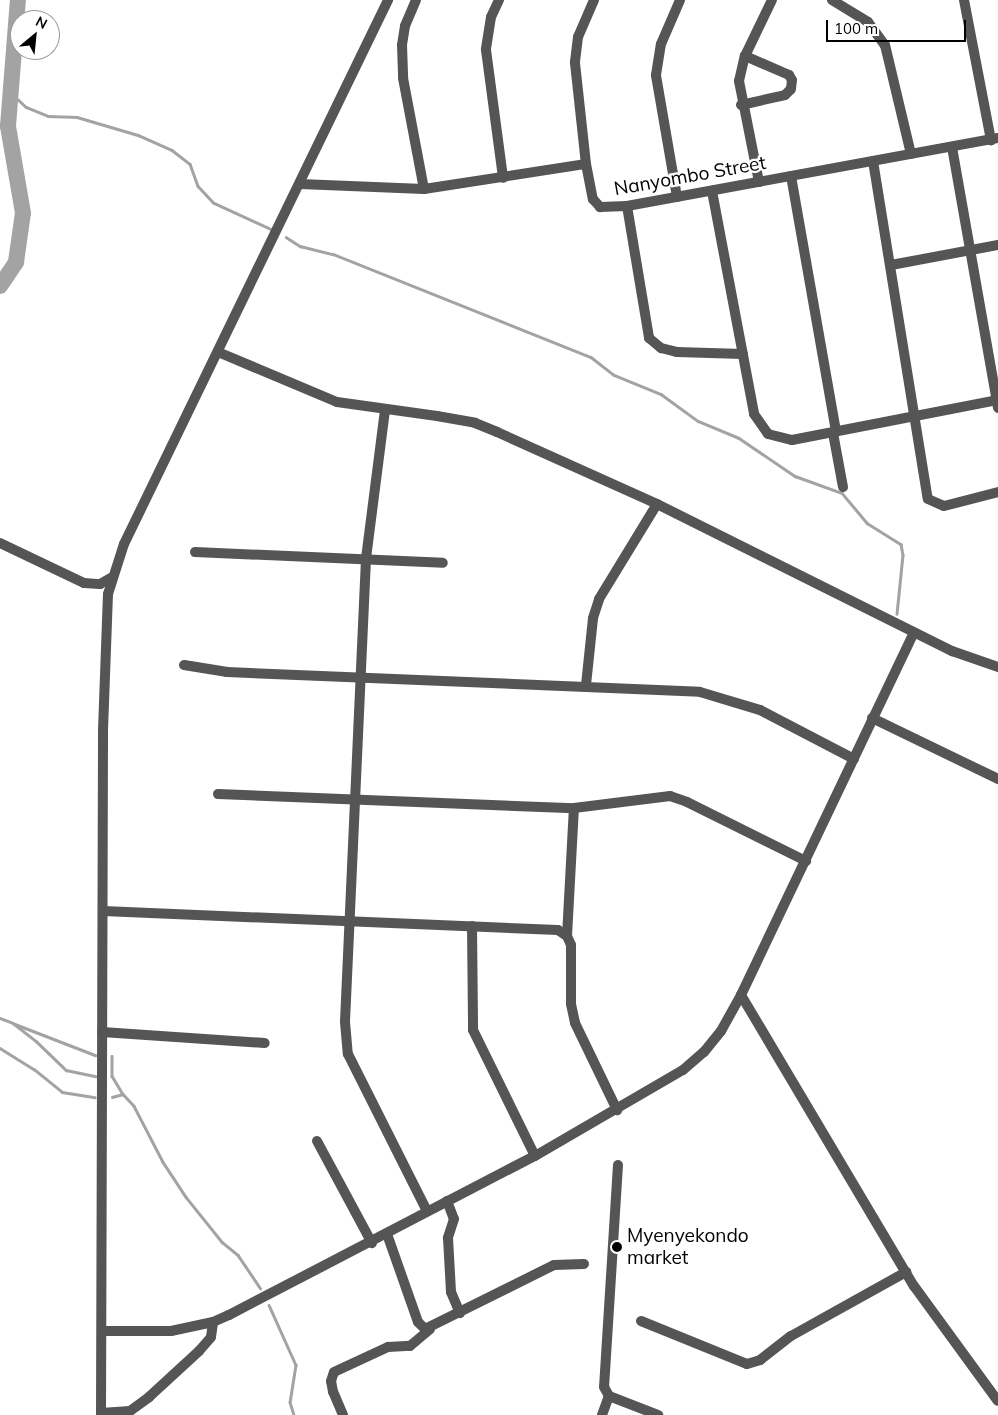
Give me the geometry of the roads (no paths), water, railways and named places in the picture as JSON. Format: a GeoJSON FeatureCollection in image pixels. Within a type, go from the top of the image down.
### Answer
{"type":"FeatureCollection","features":[{"type":"Feature","properties":{"kind":"street"},"geometry":{"type":"LineString","coordinates":[[213,1322],[211,1337],[199,1351],[149,1397],[130,1411],[101,1414],[105,644],[111,578],[124,544],[388,0]]}},
{"type":"Feature","properties":{"kind":"street"},"geometry":{"type":"LineString","coordinates":[[416,0],[405,26],[402,45],[404,78],[424,189]]}},
{"type":"Feature","properties":{"kind":"street"},"geometry":{"type":"LineString","coordinates":[[498,0],[491,17],[486,50],[503,178]]}},
{"type":"Feature","properties":{"kind":"street"},"geometry":{"type":"LineString","coordinates":[[300,184],[424,189],[586,164],[576,50],[582,24],[594,0]]}},
{"type":"Feature","properties":{"kind":"street"},"geometry":{"type":"LineString","coordinates":[[677,197],[656,76],[662,44],[680,0]]}},
{"type":"Feature","properties":{"kind":"street"},"geometry":{"type":"LineString","coordinates":[[759,182],[741,105],[739,82],[745,56],[772,0]]}},
{"type":"Feature","properties":{"kind":"street"},"geometry":{"type":"LineString","coordinates":[[832,0],[868,22],[885,45],[911,154]]}},
{"type":"Feature","properties":{"kind":"street"},"geometry":{"type":"LineString","coordinates":[[964,0],[994,139]]}},
{"type":"Feature","properties":{"kind":"street"},"geometry":{"type":"LineString","coordinates":[[741,105],[785,96],[791,89],[792,80],[789,75],[745,56]]}},
{"type":"Feature","properties":{"kind":"street","name":"Nanyombo Street"},"geometry":{"type":"LineString","coordinates":[[586,164],[596,204],[606,208],[712,191],[994,139]]}},
{"type":"Feature","properties":{"kind":"street"},"geometry":{"type":"LineString","coordinates":[[712,191],[754,414],[768,434],[792,440],[998,403],[952,147]]}},
{"type":"Feature","properties":{"kind":"street"},"geometry":{"type":"LineString","coordinates":[[873,161],[928,499],[932,503],[944,506],[998,492]]}},
{"type":"Feature","properties":{"kind":"street"},"geometry":{"type":"LineString","coordinates":[[791,176],[843,487]]}},
{"type":"Feature","properties":{"kind":"street"},"geometry":{"type":"LineString","coordinates":[[627,206],[649,338],[661,348],[677,352],[743,354]]}},
{"type":"Feature","properties":{"kind":"street"},"geometry":{"type":"LineString","coordinates":[[891,265],[998,245]]}},
{"type":"Feature","properties":{"kind":"street"},"geometry":{"type":"LineString","coordinates":[[218,352],[326,398],[385,410],[475,423],[657,504],[914,632],[998,667]]}},
{"type":"Feature","properties":{"kind":"street"},"geometry":{"type":"LineString","coordinates":[[385,410],[366,559],[352,920],[345,1022],[348,1054],[427,1211]]}},
{"type":"Feature","properties":{"kind":"street"},"geometry":{"type":"LineString","coordinates":[[586,685],[593,618],[599,600],[657,504]]}},
{"type":"Feature","properties":{"kind":"street"},"geometry":{"type":"LineString","coordinates":[[0,543],[84,583],[100,584],[111,578]]}},
{"type":"Feature","properties":{"kind":"street"},"geometry":{"type":"LineString","coordinates":[[195,552],[443,563]]}},
{"type":"Feature","properties":{"kind":"street"},"geometry":{"type":"LineString","coordinates":[[102,1332],[172,1331],[213,1322],[372,1243],[427,1211],[535,1156],[683,1070],[704,1052],[721,1031],[741,994],[806,862],[914,632]]}},
{"type":"Feature","properties":{"kind":"street"},"geometry":{"type":"LineString","coordinates":[[184,665],[227,672],[361,679],[586,685],[700,692],[722,697],[760,710],[854,759]]}},
{"type":"Feature","properties":{"kind":"street"},"geometry":{"type":"LineString","coordinates":[[872,718],[998,779]]}},
{"type":"Feature","properties":{"kind":"street"},"geometry":{"type":"LineString","coordinates":[[218,794],[574,808],[660,796],[679,798],[806,862]]}},
{"type":"Feature","properties":{"kind":"street"},"geometry":{"type":"LineString","coordinates":[[574,808],[567,936],[572,954],[571,1004],[575,1023],[617,1110]]}},
{"type":"Feature","properties":{"kind":"street"},"geometry":{"type":"LineString","coordinates":[[103,911],[548,928],[567,936]]}},
{"type":"Feature","properties":{"kind":"street"},"geometry":{"type":"LineString","coordinates":[[472,926],[473,1030],[535,1156]]}},
{"type":"Feature","properties":{"kind":"street"},"geometry":{"type":"LineString","coordinates":[[741,994],[906,1272],[998,1401]]}},
{"type":"Feature","properties":{"kind":"street"},"geometry":{"type":"LineString","coordinates":[[102,1032],[265,1044]]}},
{"type":"Feature","properties":{"kind":"street"},"geometry":{"type":"LineString","coordinates":[[317,1141],[372,1243]]}},
{"type":"Feature","properties":{"kind":"street"},"geometry":{"type":"LineString","coordinates":[[618,1165],[604,1387],[609,1396],[658,1415]]}},
{"type":"Feature","properties":{"kind":"street"},"geometry":{"type":"LineString","coordinates":[[447,1202],[454,1219],[448,1238],[451,1292],[460,1313]]}},
{"type":"Feature","properties":{"kind":"street"},"geometry":{"type":"LineString","coordinates":[[387,1234],[418,1322],[430,1329]]}},
{"type":"Feature","properties":{"kind":"street"},"geometry":{"type":"LineString","coordinates":[[343,1415],[333,1392],[331,1381],[334,1372],[388,1347],[410,1346],[430,1329],[554,1265],[584,1264]]}},
{"type":"Feature","properties":{"kind":"street"},"geometry":{"type":"LineString","coordinates":[[641,1322],[747,1364],[760,1360],[791,1336],[906,1272]]}},
{"type":"Feature","properties":{"kind":"street"},"geometry":{"type":"LineString","coordinates":[[602,1415],[609,1396]]}},
{"type":"Feature","properties":{"kind":"waterway"},"geometry":{"type":"LineString","coordinates":[[0,286],[16,262],[23,213],[8,126],[18,0]]}},
{"type":"Feature","properties":{"kind":"waterway"},"geometry":{"type":"LineString","coordinates":[[10,92],[26,107],[48,116],[77,117],[138,135],[172,150],[190,164],[198,186],[214,203],[271,229]]}},
{"type":"Feature","properties":{"kind":"waterway"},"geometry":{"type":"LineString","coordinates":[[286,237],[300,246],[333,254],[591,357],[614,375],[661,394],[698,421],[739,438],[795,476],[842,493],[867,523],[901,544],[903,555],[897,614]]}},
{"type":"Feature","properties":{"kind":"waterway"},"geometry":{"type":"LineString","coordinates":[[0,1018],[13,1023],[36,1041],[66,1070],[95,1076]]}},
{"type":"Feature","properties":{"kind":"waterway"},"geometry":{"type":"LineString","coordinates":[[15,1024],[95,1055]]}},
{"type":"Feature","properties":{"kind":"waterway"},"geometry":{"type":"LineString","coordinates":[[0,1048],[34,1069],[62,1092],[95,1097]]}},
{"type":"Feature","properties":{"kind":"waterway"},"geometry":{"type":"LineString","coordinates":[[112,1056],[112,1076],[123,1094]]}},
{"type":"Feature","properties":{"kind":"waterway"},"geometry":{"type":"LineString","coordinates":[[112,1097],[123,1094],[134,1106],[163,1162],[186,1197],[222,1242],[238,1255],[260,1288]]}},
{"type":"Feature","properties":{"kind":"waterway"},"geometry":{"type":"LineString","coordinates":[[269,1305],[296,1365],[290,1402],[294,1415]]}},
{"type":"Feature","properties":{"kind":"place","name":"Myenyekondo market"},"geometry":{"type":"Point","coordinates":[617,1247]}}]}
